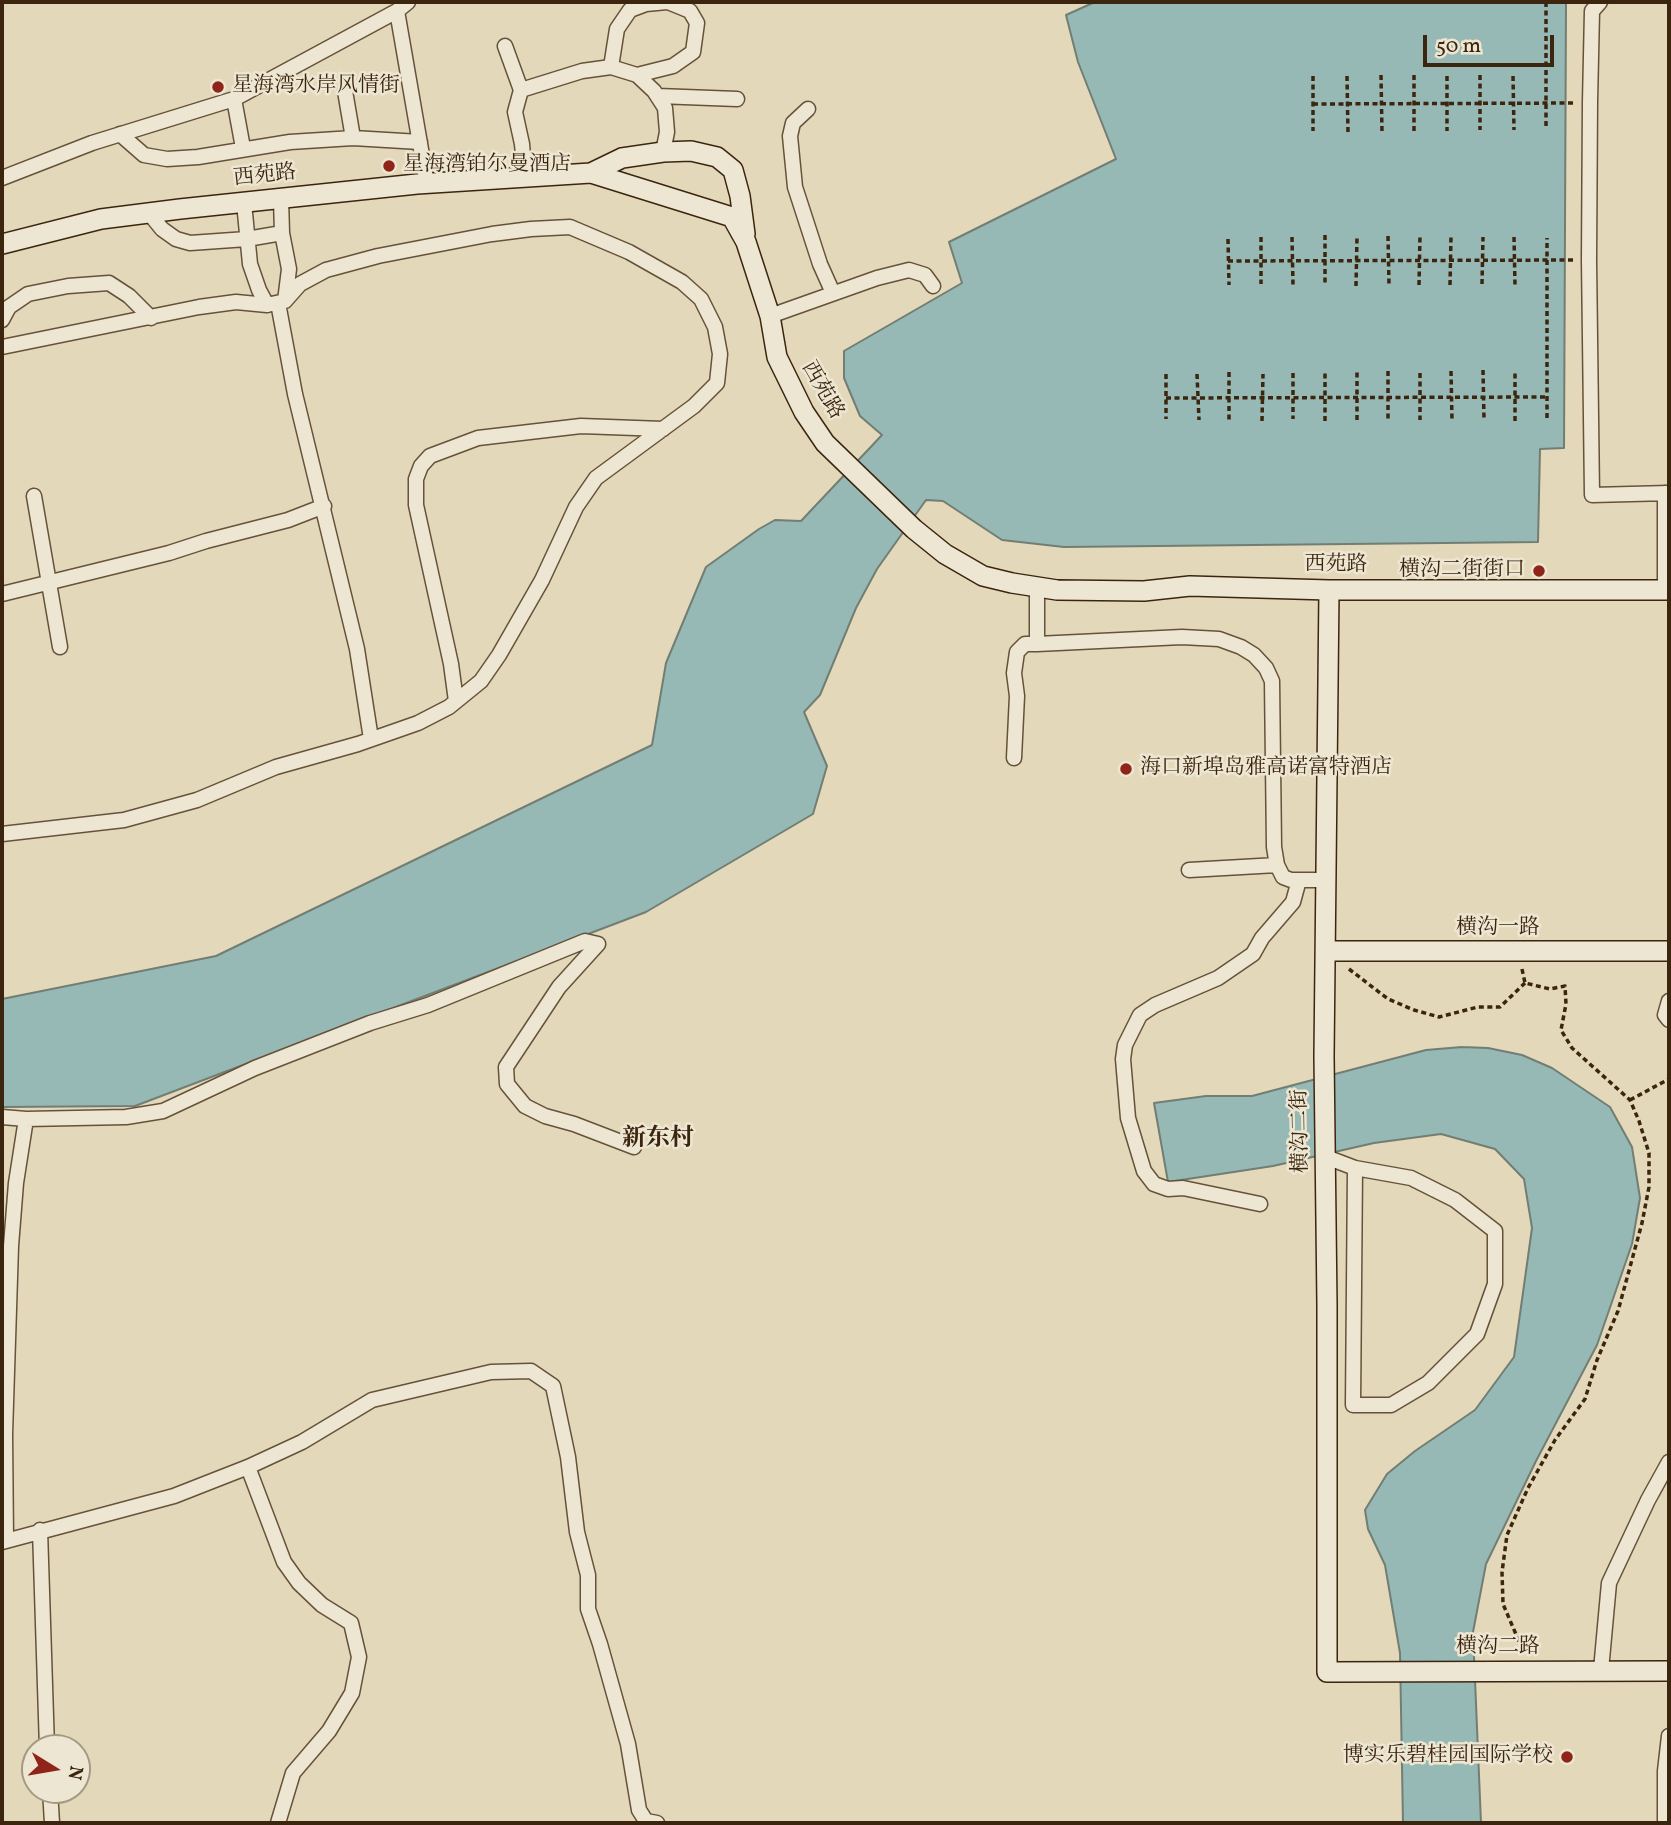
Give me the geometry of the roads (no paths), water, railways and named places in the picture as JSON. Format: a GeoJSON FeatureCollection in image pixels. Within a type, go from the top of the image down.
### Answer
{"type":"FeatureCollection","features":[{"type":"Feature","properties":{"kind":"main road"},"geometry":{"type":"LineString","coordinates":[[591,173],[622,158],[663,152],[691,151],[717,157],[733,170],[740,196],[746,242]]}},
{"type":"Feature","properties":{"kind":"main road","name":"西苑路"},"geometry":{"type":"LineString","coordinates":[[2,244],[101,219],[149,213],[427,184],[591,173],[732,217],[746,242],[770,316],[777,357],[804,412],[825,443],[914,529],[945,554],[983,576],[1057,590],[1131,591],[1190,586],[1329,590],[1667,590]]}},
{"type":"Feature","properties":{"kind":"main road","name":"横沟二街"},"geometry":{"type":"LineString","coordinates":[[1327,1672],[1324,1056],[1329,590]]}},
{"type":"Feature","properties":{"kind":"main road","name":"横沟一路"},"geometry":{"type":"LineString","coordinates":[[1326,951],[1669,951]]}},
{"type":"Feature","properties":{"kind":"main road","name":"横沟二路"},"geometry":{"type":"LineString","coordinates":[[1327,1672],[1669,1671]]}},
{"type":"Feature","properties":{"kind":"street"},"geometry":{"type":"LineString","coordinates":[[611,67],[618,29],[630,10],[646,4],[667,2],[690,11],[697,23],[693,52],[673,66],[637,75]]}},
{"type":"Feature","properties":{"kind":"street"},"geometry":{"type":"LineString","coordinates":[[1601,2],[1592,11],[1590,102],[1592,495],[1667,494],[1667,590]]}},
{"type":"Feature","properties":{"kind":"street"},"geometry":{"type":"LineString","coordinates":[[2,178],[92,143],[234,99],[402,6],[427,184]]}},
{"type":"Feature","properties":{"kind":"street"},"geometry":{"type":"LineString","coordinates":[[505,46],[521,90],[515,112],[523,144],[525,177]]}},
{"type":"Feature","properties":{"kind":"street"},"geometry":{"type":"LineString","coordinates":[[521,90],[582,71],[611,67],[637,75],[658,96],[665,108],[667,124],[663,152]]}},
{"type":"Feature","properties":{"kind":"street"},"geometry":{"type":"LineString","coordinates":[[345,91],[353,138]]}},
{"type":"Feature","properties":{"kind":"street"},"geometry":{"type":"LineString","coordinates":[[658,96],[737,99]]}},
{"type":"Feature","properties":{"kind":"street"},"geometry":{"type":"LineString","coordinates":[[234,99],[243,148]]}},
{"type":"Feature","properties":{"kind":"street"},"geometry":{"type":"LineString","coordinates":[[808,109],[793,123],[790,136],[796,187],[820,264],[833,293]]}},
{"type":"Feature","properties":{"kind":"street"},"geometry":{"type":"LineString","coordinates":[[120,134],[144,155],[167,159],[198,157],[243,148],[353,138],[420,142]]}},
{"type":"Feature","properties":{"kind":"street"},"geometry":{"type":"LineString","coordinates":[[281,199],[282,233],[289,270],[277,303],[295,394],[357,649],[372,739]]}},
{"type":"Feature","properties":{"kind":"street"},"geometry":{"type":"LineString","coordinates":[[244,203],[254,279],[277,303]]}},
{"type":"Feature","properties":{"kind":"street"},"geometry":{"type":"LineString","coordinates":[[149,213],[162,229],[176,239],[190,243],[247,239],[282,233]]}},
{"type":"Feature","properties":{"kind":"street"},"geometry":{"type":"LineString","coordinates":[[2,347],[199,307],[236,302],[277,303],[300,284],[326,270],[378,256],[492,234],[570,228],[629,251],[681,282],[701,299],[715,327],[720,354],[717,383],[694,406],[596,478],[576,507],[523,618],[481,681],[456,701],[418,723],[276,767],[197,800],[124,820],[2,834]]}},
{"type":"Feature","properties":{"kind":"street"},"geometry":{"type":"LineString","coordinates":[[770,316],[909,270],[925,275],[933,286]]}},
{"type":"Feature","properties":{"kind":"street"},"geometry":{"type":"LineString","coordinates":[[2,320],[9,307],[28,294],[68,286],[109,283],[129,296],[151,318]]}},
{"type":"Feature","properties":{"kind":"street"},"geometry":{"type":"LineString","coordinates":[[456,701],[451,664],[416,505],[416,479],[421,466],[430,456],[478,439],[581,426],[663,429]]}},
{"type":"Feature","properties":{"kind":"street"},"geometry":{"type":"LineString","coordinates":[[34,496],[60,647]]}},
{"type":"Feature","properties":{"kind":"street"},"geometry":{"type":"LineString","coordinates":[[2,594],[169,553],[288,520],[324,506]]}},
{"type":"Feature","properties":{"kind":"street"},"geometry":{"type":"LineString","coordinates":[[1037,587],[1037,643]]}},
{"type":"Feature","properties":{"kind":"street"},"geometry":{"type":"LineString","coordinates":[[1014,758],[1017,696],[1014,673],[1017,652],[1025,644],[1182,637],[1219,639],[1241,647],[1254,655],[1266,668],[1272,681],[1274,847],[1277,864],[1283,877],[1326,880]]}},
{"type":"Feature","properties":{"kind":"street"},"geometry":{"type":"LineString","coordinates":[[1189,870],[1277,864]]}},
{"type":"Feature","properties":{"kind":"street"},"geometry":{"type":"LineString","coordinates":[[1261,1204],[1184,1188],[1168,1189],[1154,1184],[1144,1171],[1128,1118],[1123,1059],[1129,1035],[1140,1015],[1155,1005],[1218,978],[1253,954],[1262,938],[1293,902],[1299,880]]}},
{"type":"Feature","properties":{"kind":"street"},"geometry":{"type":"LineString","coordinates":[[2,1117],[126,1117],[163,1111],[256,1068],[585,942],[598,944],[559,987],[512,1058],[506,1068],[507,1084],[524,1106],[634,1147]]}},
{"type":"Feature","properties":{"kind":"street"},"geometry":{"type":"LineString","coordinates":[[1669,1001],[1665,1015],[1669,1020]]}},
{"type":"Feature","properties":{"kind":"street"},"geometry":{"type":"LineString","coordinates":[[26,1119],[16,1184],[11,1246],[4,1541],[174,1496],[302,1442],[372,1400],[491,1372],[531,1371],[553,1386],[568,1457],[577,1532],[588,1575],[588,1609],[628,1744],[639,1810],[646,1821],[657,1823]]}},
{"type":"Feature","properties":{"kind":"street"},"geometry":{"type":"LineString","coordinates":[[1326,1157],[1355,1168],[1411,1178],[1455,1200],[1495,1231],[1495,1284],[1476,1334],[1428,1383],[1391,1405],[1353,1405],[1355,1168]]}},
{"type":"Feature","properties":{"kind":"street"},"geometry":{"type":"LineString","coordinates":[[1327,1339],[1353,1340]]}},
{"type":"Feature","properties":{"kind":"street"},"geometry":{"type":"LineString","coordinates":[[1601,1670],[1609,1583],[1669,1462]]}},
{"type":"Feature","properties":{"kind":"street"},"geometry":{"type":"LineString","coordinates":[[248,1467],[284,1562],[299,1583],[322,1605],[351,1623],[359,1657],[352,1693],[329,1731],[293,1773],[278,1823]]}},
{"type":"Feature","properties":{"kind":"street"},"geometry":{"type":"LineString","coordinates":[[40,1530],[47,1734]]}},
{"type":"Feature","properties":{"kind":"street"},"geometry":{"type":"LineString","coordinates":[[1665,1823],[1665,1771],[1669,1736]]}},
{"type":"Feature","properties":{"kind":"street"},"geometry":{"type":"LineString","coordinates":[[51,1804],[52,1823]]}},
{"type":"Feature","properties":{"kind":"water"},"geometry":{"type":"Polygon","coordinates":[[[1095,2],[1566,2],[1564,448],[1540,449],[1538,542],[1064,547],[1002,540],[943,501],[926,500],[877,569],[856,608],[820,695],[804,712],[827,766],[813,814],[646,912],[135,1106],[2,1107],[2,999],[216,956],[652,745],[666,663],[706,567],[775,520],[801,521],[882,435],[860,416],[844,378],[844,351],[962,283],[949,242],[1116,159],[1078,62],[1066,15],[1095,2]]]}},
{"type":"Feature","properties":{"kind":"water"},"geometry":{"type":"Polygon","coordinates":[[[1488,1048],[1522,1055],[1552,1068],[1610,1107],[1632,1147],[1640,1198],[1632,1244],[1597,1345],[1486,1564],[1473,1632],[1481,1823],[1403,1823],[1400,1653],[1385,1565],[1368,1529],[1365,1510],[1387,1474],[1415,1451],[1475,1410],[1514,1357],[1532,1228],[1524,1179],[1495,1149],[1441,1134],[1374,1143],[1273,1166],[1168,1182],[1154,1103],[1206,1096],[1252,1096],[1426,1050],[1488,1048]]]}},
{"type":"Feature","properties":{"kind":"place","name":"星海湾水岸风情街"},"geometry":{"type":"Point","coordinates":[218,87]}},
{"type":"Feature","properties":{"kind":"place","name":"星海湾铂尔曼酒店"},"geometry":{"type":"Point","coordinates":[389,166]}},
{"type":"Feature","properties":{"kind":"place","name":"横沟二街街口"},"geometry":{"type":"Point","coordinates":[1539,571]}},
{"type":"Feature","properties":{"kind":"place","name":"海口新埠岛雅高诺富特酒店"},"geometry":{"type":"Point","coordinates":[1126,769]}},
{"type":"Feature","properties":{"kind":"place","name":"博实乐碧桂园国际学校"},"geometry":{"type":"Point","coordinates":[1567,1757]}},
{"type":"Feature","properties":{"kind":"district","name":"新东村"},"geometry":{"type":"Point","coordinates":[658,1141]}}]}
